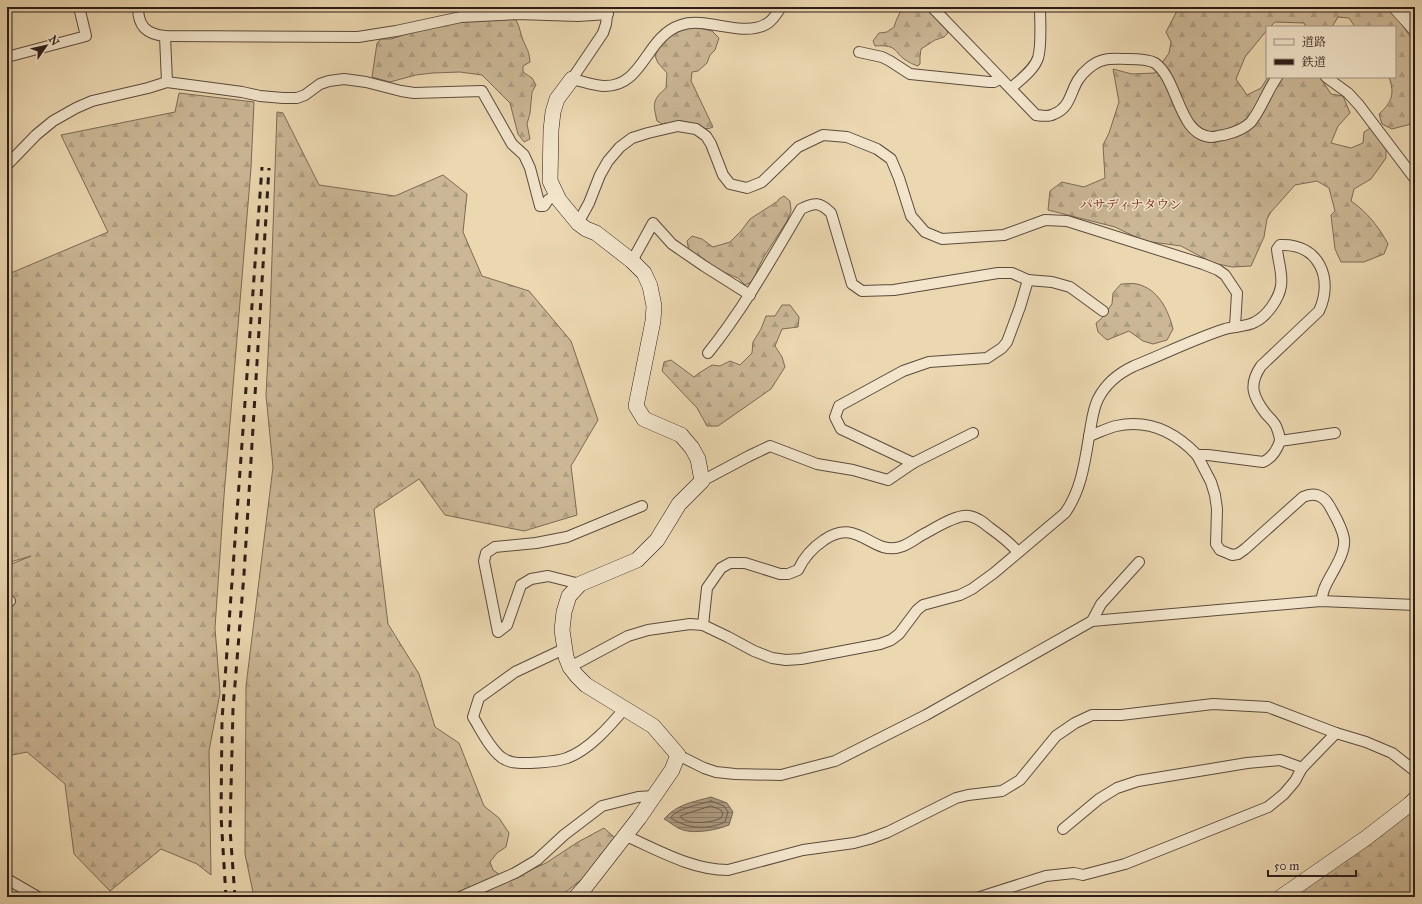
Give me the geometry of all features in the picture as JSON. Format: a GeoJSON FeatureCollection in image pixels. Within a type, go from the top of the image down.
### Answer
{"type":"FeatureCollection","features":[{"type":"Feature","properties":{"kind":"street"},"geometry":{"type":"LineString","coordinates":[[7,57],[86,36],[79,7]]}},
{"type":"Feature","properties":{"kind":"street"},"geometry":{"type":"LineString","coordinates":[[138,7],[138,16],[141,24],[155,35],[165,36],[358,36],[396,31],[461,17],[517,14],[578,16],[608,10],[603,33],[557,99],[551,130],[550,181],[556,195],[578,223],[586,229],[596,233],[632,261],[644,273],[650,286],[654,306],[653,321],[636,406],[644,419],[681,435],[692,448],[698,459],[702,481]]}},
{"type":"Feature","properties":{"kind":"street"},"geometry":{"type":"LineString","coordinates":[[572,79],[606,86],[617,84],[630,77],[641,66],[661,36],[670,30],[692,22],[727,28],[759,28],[768,24],[781,7]]}},
{"type":"Feature","properties":{"kind":"street"},"geometry":{"type":"LineString","coordinates":[[932,7],[1036,115],[1054,114],[1069,103],[1078,80],[1084,72],[1092,66],[1103,60],[1138,59],[1154,62],[1163,71],[1184,116],[1193,129],[1201,134],[1212,137],[1240,130],[1250,123],[1276,78]]}},
{"type":"Feature","properties":{"kind":"street"},"geometry":{"type":"LineString","coordinates":[[1011,88],[1033,66],[1038,58],[1040,38],[1040,7]]}},
{"type":"Feature","properties":{"kind":"street"},"geometry":{"type":"LineString","coordinates":[[1396,7],[1415,28]]}},
{"type":"Feature","properties":{"kind":"street"},"geometry":{"type":"LineString","coordinates":[[165,36],[167,82]]}},
{"type":"Feature","properties":{"kind":"street"},"geometry":{"type":"LineString","coordinates":[[859,52],[882,57],[910,74],[989,82],[994,82],[1000,79]]}},
{"type":"Feature","properties":{"kind":"street"},"geometry":{"type":"LineString","coordinates":[[1327,78],[1348,93],[1360,105],[1415,179]]}},
{"type":"Feature","properties":{"kind":"street"},"geometry":{"type":"LineString","coordinates":[[7,165],[36,134],[53,121],[92,100],[148,88],[167,82],[242,92],[260,96],[297,98],[305,95],[320,84],[329,81],[344,80],[366,82],[414,93],[482,91],[512,144],[524,155],[530,168],[540,206],[544,206],[548,200],[556,195]]}},
{"type":"Feature","properties":{"kind":"street"},"geometry":{"type":"LineString","coordinates":[[578,223],[608,161],[620,147],[632,138],[678,126],[696,129],[706,136],[711,144],[723,175],[730,184],[747,188],[762,182],[798,147],[823,135],[847,137],[877,149],[891,159],[899,178],[911,216],[925,232],[942,239],[1004,235],[1045,220],[1067,221],[1218,270],[1225,275],[1237,293],[1235,327]]}},
{"type":"Feature","properties":{"kind":"street"},"geometry":{"type":"LineString","coordinates":[[708,353],[726,330],[750,294],[802,209],[812,204],[823,205],[831,213],[852,284],[862,291],[894,290],[998,273],[1012,274],[1028,280],[1052,282],[1070,287],[1103,311]]}},
{"type":"Feature","properties":{"kind":"street"},"geometry":{"type":"LineString","coordinates":[[632,261],[653,223],[672,244],[704,266],[750,294]]}},
{"type":"Feature","properties":{"kind":"street"},"geometry":{"type":"LineString","coordinates":[[570,667],[628,636],[648,630],[690,624],[703,625],[754,652],[772,658],[786,660],[801,659],[880,644],[891,640],[899,634],[917,610],[923,605],[960,595],[972,588],[994,573],[1060,518],[1073,503],[1082,476],[1094,409],[1098,398],[1110,382],[1124,371],[1215,333],[1255,322],[1263,316],[1278,294],[1281,286],[1282,275],[1277,249],[1280,244],[1289,244],[1300,247],[1309,252],[1321,267],[1325,279],[1323,303],[1314,316],[1262,366],[1257,372],[1253,382],[1253,392],[1256,399],[1276,425],[1280,442],[1274,454],[1263,462],[1197,455]]}},
{"type":"Feature","properties":{"kind":"street"},"geometry":{"type":"LineString","coordinates":[[913,463],[841,429],[835,417],[840,406],[903,371],[929,362],[987,358],[1002,348],[1007,342],[1028,280]]}},
{"type":"Feature","properties":{"kind":"street"},"geometry":{"type":"LineString","coordinates":[[1089,436],[1115,426],[1143,424],[1164,430],[1179,439],[1197,455],[1211,482],[1217,509],[1216,544],[1220,550],[1232,555],[1238,554],[1245,549],[1303,497],[1309,494],[1321,496],[1326,500],[1341,528],[1344,539],[1344,546],[1325,587],[1321,601]]}},
{"type":"Feature","properties":{"kind":"street"},"geometry":{"type":"LineString","coordinates":[[973,433],[913,463],[888,480],[853,470],[817,464],[770,446],[702,481],[679,504],[657,540],[637,560],[580,584],[569,596],[564,612],[562,630],[564,648],[570,667],[586,685],[626,708],[653,726],[678,755],[704,768],[716,772],[781,775],[835,761],[926,715],[1092,621],[1321,601],[1415,605]]}},
{"type":"Feature","properties":{"kind":"street"},"geometry":{"type":"LineString","coordinates":[[1280,442],[1335,433]]}},
{"type":"Feature","properties":{"kind":"street"},"geometry":{"type":"LineString","coordinates":[[580,584],[548,576],[531,579],[521,586],[507,625],[498,632],[484,561],[486,553],[495,548],[568,537],[642,506]]}},
{"type":"Feature","properties":{"kind":"street"},"geometry":{"type":"LineString","coordinates":[[703,625],[707,588],[721,568],[730,563],[745,563],[780,574],[788,574],[798,570],[803,560],[816,546],[832,534],[847,531],[887,548],[900,547],[958,517],[969,516],[977,518],[1009,541],[1018,552]]}},
{"type":"Feature","properties":{"kind":"street"},"geometry":{"type":"LineString","coordinates":[[1092,621],[1101,604],[1139,562]]}},
{"type":"Feature","properties":{"kind":"street"},"geometry":{"type":"LineString","coordinates":[[564,648],[515,672],[479,698],[473,717],[500,756],[507,761],[516,764],[539,763],[567,758],[579,752],[593,741],[609,727],[626,708]]}},
{"type":"Feature","properties":{"kind":"street"},"geometry":{"type":"LineString","coordinates":[[626,836],[683,861],[703,868],[718,870],[728,870],[803,850],[854,843],[888,832],[956,798],[1002,791],[1020,780],[1056,736],[1075,723],[1092,715],[1122,715],[1213,704],[1268,707],[1336,733],[1366,742],[1392,753],[1415,771]]}},
{"type":"Feature","properties":{"kind":"street"},"geometry":{"type":"LineString","coordinates":[[980,897],[1046,876],[1074,873],[1083,874],[1125,864],[1268,807],[1284,794],[1302,768],[1336,733]]}},
{"type":"Feature","properties":{"kind":"street"},"geometry":{"type":"LineString","coordinates":[[576,897],[626,836],[672,770],[678,755]]}},
{"type":"Feature","properties":{"kind":"street"},"geometry":{"type":"LineString","coordinates":[[1063,829],[1098,798],[1117,788],[1138,780],[1280,760],[1302,768]]}},
{"type":"Feature","properties":{"kind":"street"},"geometry":{"type":"LineString","coordinates":[[460,897],[515,873],[537,860],[564,835],[602,806],[638,797],[654,796]]}},
{"type":"Feature","properties":{"kind":"street"},"geometry":{"type":"LineString","coordinates":[[1281,897],[1366,838],[1410,804],[1415,798]]}},
{"type":"Feature","properties":{"kind":"street"},"geometry":{"type":"LineString","coordinates":[[7,879],[38,897]]}},
{"type":"Feature","properties":{"kind":"green space"},"geometry":{"type":"Polygon","coordinates":[[[902,7],[927,7],[933,14],[943,21],[948,33],[944,37],[935,40],[921,49],[920,64],[918,66],[904,59],[893,48],[875,46],[873,41],[879,33],[887,32],[894,27],[902,7]]]}},
{"type":"Feature","properties":{"kind":"green space"},"geometry":{"type":"Polygon","coordinates":[[[1179,7],[1385,7],[1400,22],[1415,43],[1415,123],[1392,129],[1382,124],[1379,114],[1387,106],[1391,97],[1392,88],[1389,78],[1396,78],[1396,26],[1354,26],[1349,18],[1338,17],[1333,26],[1306,26],[1304,23],[1275,22],[1271,26],[1266,26],[1266,31],[1245,57],[1236,79],[1247,95],[1261,88],[1267,78],[1321,78],[1331,94],[1343,96],[1350,113],[1338,126],[1331,143],[1351,148],[1363,143],[1364,132],[1372,127],[1386,148],[1386,158],[1371,179],[1354,189],[1351,201],[1357,205],[1377,226],[1388,244],[1384,254],[1364,262],[1341,262],[1335,249],[1331,215],[1335,211],[1329,188],[1317,181],[1295,185],[1271,212],[1267,219],[1264,237],[1251,266],[1232,267],[1213,263],[1181,246],[1144,241],[1115,227],[1048,210],[1050,191],[1062,182],[1084,187],[1105,178],[1103,145],[1109,133],[1119,102],[1113,69],[1132,74],[1155,73],[1169,53],[1171,42],[1166,32],[1179,7]]]}},
{"type":"Feature","properties":{"kind":"green space"},"geometry":{"type":"Polygon","coordinates":[[[463,20],[516,20],[530,58],[530,62],[523,66],[523,72],[532,78],[536,85],[532,92],[530,113],[527,124],[530,139],[524,142],[518,134],[510,103],[482,75],[460,72],[433,73],[416,75],[390,82],[372,77],[377,43],[381,39],[391,39],[429,27],[463,20]]]}},
{"type":"Feature","properties":{"kind":"green space"},"geometry":{"type":"Polygon","coordinates":[[[695,27],[712,31],[719,38],[715,50],[710,55],[707,63],[698,71],[692,72],[691,81],[713,127],[706,129],[681,121],[666,126],[657,121],[654,106],[658,96],[666,88],[667,73],[658,63],[655,56],[663,42],[670,35],[680,30],[695,27]]]}},
{"type":"Feature","properties":{"kind":"green space"},"geometry":{"type":"Polygon","coordinates":[[[179,93],[254,102],[251,168],[224,496],[215,628],[220,693],[209,751],[211,875],[197,864],[161,849],[110,891],[74,854],[65,784],[27,752],[7,756],[7,566],[31,556],[7,563],[7,274],[108,232],[61,135],[175,112],[179,93]]]}},
{"type":"Feature","properties":{"kind":"green space"},"geometry":{"type":"Polygon","coordinates":[[[277,112],[283,113],[319,185],[395,196],[443,175],[467,194],[463,232],[482,276],[529,291],[571,341],[598,420],[571,466],[577,515],[524,531],[445,515],[419,479],[374,509],[388,624],[419,674],[435,727],[459,743],[484,806],[499,818],[509,833],[506,847],[497,853],[490,862],[493,870],[507,880],[546,863],[578,842],[604,828],[615,838],[611,845],[601,854],[588,875],[559,897],[254,897],[245,854],[246,686],[273,467],[266,395],[277,112]]]}},
{"type":"Feature","properties":{"kind":"green space"},"geometry":{"type":"Polygon","coordinates":[[[784,196],[790,201],[791,211],[787,221],[758,268],[754,281],[745,285],[738,278],[714,268],[689,251],[687,241],[692,236],[702,239],[713,247],[730,242],[750,219],[784,196]]]}},
{"type":"Feature","properties":{"kind":"green space"},"geometry":{"type":"Polygon","coordinates":[[[1121,284],[1135,284],[1144,287],[1151,290],[1161,301],[1168,314],[1173,329],[1167,340],[1153,344],[1143,341],[1129,331],[1107,340],[1098,332],[1096,323],[1101,319],[1112,304],[1113,293],[1121,284]]]}},
{"type":"Feature","properties":{"kind":"green space"},"geometry":{"type":"Polygon","coordinates":[[[782,305],[790,305],[799,317],[798,327],[782,329],[775,346],[782,357],[785,367],[771,389],[718,426],[707,426],[697,408],[662,371],[664,362],[671,360],[694,377],[712,365],[720,366],[730,361],[740,365],[752,353],[753,342],[761,329],[766,316],[775,316],[782,305]]]}},
{"type":"Feature","properties":{"kind":"green space"},"geometry":{"type":"Polygon","coordinates":[[[1415,810],[1415,897],[1290,897],[1415,810]]]}},
{"type":"Feature","properties":{"kind":"water"},"geometry":{"type":"Polygon","coordinates":[[[711,797],[727,803],[733,812],[729,825],[706,831],[694,832],[678,828],[664,819],[680,807],[711,797]]]}},
{"type":"Feature","properties":{"kind":"railway"},"geometry":{"type":"LineString","coordinates":[[226,897],[221,816],[222,720],[262,167]]}},
{"type":"Feature","properties":{"kind":"railway"},"geometry":{"type":"LineString","coordinates":[[235,897],[230,829],[233,709],[244,574],[269,168]]}},
{"type":"Feature","properties":{"kind":"district","name":"パサディナタウン"},"geometry":{"type":"Point","coordinates":[1131,205]}}]}
